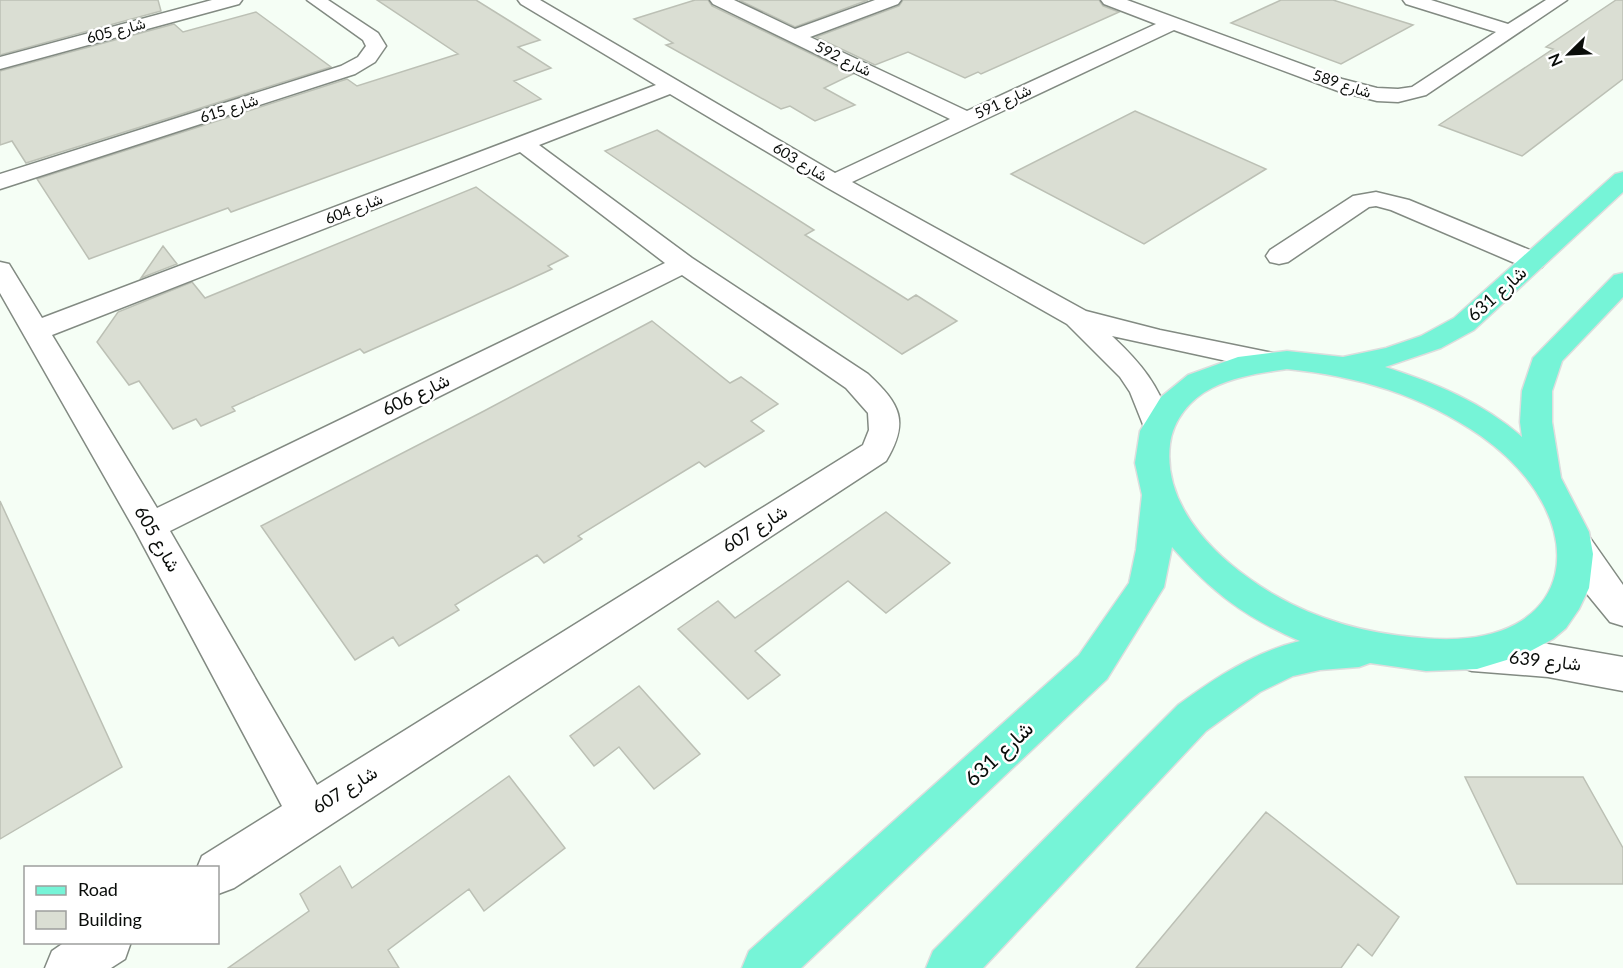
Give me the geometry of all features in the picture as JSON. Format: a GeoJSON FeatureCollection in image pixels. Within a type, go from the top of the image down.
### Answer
{"type":"FeatureCollection","features":[{"type":"Feature","properties":{"kind":"main road","name":"شارع 631"},"geometry":{"type":"LineString","coordinates":[[1346,366],[1431,342],[1464,324],[1623,179]]}},
{"type":"Feature","properties":{"kind":"main road"},"geometry":{"type":"LineString","coordinates":[[1545,481],[1536,422],[1537,391],[1548,358],[1623,281]]}},
{"type":"Feature","properties":{"kind":"main road"},"geometry":{"type":"LineString","coordinates":[[1306,361],[1346,366],[1384,375],[1421,389],[1457,407],[1498,434],[1520,453],[1545,481],[1569,523],[1576,545],[1575,571],[1568,595],[1553,617],[1530,634],[1501,647],[1467,655],[1407,654],[1376,649],[1316,631],[1260,604],[1214,570],[1180,533],[1159,495],[1153,476],[1151,457],[1157,424],[1167,407],[1198,381],[1242,364],[1306,361]]}},
{"type":"Feature","properties":{"kind":"main road","name":"شارع 631"},"geometry":{"type":"LineString","coordinates":[[766,968],[1093,667],[1146,587],[1154,550],[1159,495]]}},
{"type":"Feature","properties":{"kind":"main road"},"geometry":{"type":"LineString","coordinates":[[950,968],[1192,717],[1235,686],[1305,656],[1376,649]]}},
{"type":"Feature","properties":{"kind":"street","name":"شارع 605"},"geometry":{"type":"LineString","coordinates":[[0,63],[233,0]]}},
{"type":"Feature","properties":{"kind":"street","name":"شارع 615"},"geometry":{"type":"LineString","coordinates":[[0,182],[348,70],[365,62],[374,53],[376,46],[371,37],[316,0]]}},
{"type":"Feature","properties":{"kind":"street"},"geometry":{"type":"LineString","coordinates":[[533,4],[562,0]]}},
{"type":"Feature","properties":{"kind":"street","name":"شارع 592"},"geometry":{"type":"LineString","coordinates":[[719,0],[966,119]]}},
{"type":"Feature","properties":{"kind":"street"},"geometry":{"type":"LineString","coordinates":[[794,36],[892,0]]}},
{"type":"Feature","properties":{"kind":"street","name":"شارع 589"},"geometry":{"type":"LineString","coordinates":[[1110,0],[1362,92],[1386,97],[1406,96],[1419,91],[1558,0]]}},
{"type":"Feature","properties":{"kind":"street"},"geometry":{"type":"LineString","coordinates":[[1412,0],[1511,31]]}},
{"type":"Feature","properties":{"kind":"street","name":"شارع 603"},"geometry":{"type":"LineString","coordinates":[[533,4],[834,182],[1077,318],[1131,370],[1145,392],[1157,424]]}},
{"type":"Feature","properties":{"kind":"street","name":"شارع 591"},"geometry":{"type":"LineString","coordinates":[[834,182],[1173,23]]}},
{"type":"Feature","properties":{"kind":"street","name":"شارع 604"},"geometry":{"type":"LineString","coordinates":[[35,331],[672,86]]}},
{"type":"Feature","properties":{"kind":"street","name":"شارع 607"},"geometry":{"type":"LineString","coordinates":[[219,871],[875,453],[885,435],[885,416],[876,398],[857,381],[683,264],[523,144]]}},
{"type":"Feature","properties":{"kind":"street"},"geometry":{"type":"LineString","coordinates":[[1279,256],[1362,201],[1376,200],[1400,205],[1533,261]]}},
{"type":"Feature","properties":{"kind":"street","name":"شارع 606"},"geometry":{"type":"LineString","coordinates":[[150,526],[683,264]]}},
{"type":"Feature","properties":{"kind":"street","name":"شارع 605"},"geometry":{"type":"LineString","coordinates":[[0,270],[150,526],[309,813]]}},
{"type":"Feature","properties":{"kind":"street","name":"شارع 603"},"geometry":{"type":"LineString","coordinates":[[1077,318],[1170,341],[1268,361]]}},
{"type":"Feature","properties":{"kind":"street"},"geometry":{"type":"LineString","coordinates":[[1576,545],[1600,584],[1623,611]]}},
{"type":"Feature","properties":{"kind":"street","name":"شارع 639"},"geometry":{"type":"LineString","coordinates":[[1467,655],[1529,658],[1596,667],[1623,674]]}},
{"type":"Feature","properties":{"kind":"street"},"geometry":{"type":"LineString","coordinates":[[69,968],[105,944]]}},
{"type":"Feature","properties":{"kind":"building"},"geometry":{"type":"Polygon","coordinates":[[[0,0],[158,0],[161,11],[0,55],[0,0]]]}},
{"type":"Feature","properties":{"kind":"building"},"geometry":{"type":"Polygon","coordinates":[[[377,0],[476,0],[540,40],[518,47],[551,68],[514,81],[541,99],[231,212],[228,208],[89,259],[37,179],[347,79],[357,86],[458,54],[377,0]]]}},
{"type":"Feature","properties":{"kind":"building"},"geometry":{"type":"Polygon","coordinates":[[[695,0],[708,0],[712,6],[853,74],[824,88],[855,105],[815,121],[790,106],[781,109],[666,45],[673,43],[634,19],[695,0]]]}},
{"type":"Feature","properties":{"kind":"building"},"geometry":{"type":"Polygon","coordinates":[[[739,0],[868,0],[795,27],[739,0]]]}},
{"type":"Feature","properties":{"kind":"building"},"geometry":{"type":"Polygon","coordinates":[[[903,0],[1099,0],[1103,6],[1119,12],[981,74],[978,72],[965,78],[908,52],[875,65],[816,37],[899,6],[903,0]]]}},
{"type":"Feature","properties":{"kind":"building"},"geometry":{"type":"Polygon","coordinates":[[[1281,0],[1333,0],[1413,25],[1341,64],[1231,23],[1281,0]]]}},
{"type":"Feature","properties":{"kind":"building"},"geometry":{"type":"Polygon","coordinates":[[[1616,0],[1623,0],[1623,79],[1522,156],[1439,125],[1553,49],[1546,47],[1616,0]]]}},
{"type":"Feature","properties":{"kind":"building"},"geometry":{"type":"Polygon","coordinates":[[[256,12],[331,67],[26,163],[12,141],[0,145],[0,71],[174,24],[183,32],[256,12]]]}},
{"type":"Feature","properties":{"kind":"building"},"geometry":{"type":"Polygon","coordinates":[[[1135,111],[1266,169],[1144,244],[1011,174],[1135,111]]]}},
{"type":"Feature","properties":{"kind":"building"},"geometry":{"type":"Polygon","coordinates":[[[657,130],[814,230],[805,235],[908,300],[916,295],[957,321],[902,354],[605,151],[657,130]]]}},
{"type":"Feature","properties":{"kind":"building"},"geometry":{"type":"Polygon","coordinates":[[[476,187],[568,256],[548,266],[552,269],[511,288],[364,353],[360,349],[232,407],[235,411],[201,426],[196,419],[173,429],[139,381],[129,385],[97,342],[118,312],[192,282],[205,298],[476,187]]]}},
{"type":"Feature","properties":{"kind":"building"},"geometry":{"type":"Polygon","coordinates":[[[163,246],[177,264],[141,278],[163,246]]]}},
{"type":"Feature","properties":{"kind":"building"},"geometry":{"type":"Polygon","coordinates":[[[652,321],[730,383],[741,377],[778,404],[751,421],[764,431],[705,467],[699,462],[578,536],[582,539],[544,563],[537,555],[455,605],[459,610],[399,646],[393,637],[355,660],[261,526],[652,321]]]}},
{"type":"Feature","properties":{"kind":"building"},"geometry":{"type":"Polygon","coordinates":[[[0,501],[122,767],[0,839],[0,501]]]}},
{"type":"Feature","properties":{"kind":"building"},"geometry":{"type":"Polygon","coordinates":[[[886,512],[950,563],[886,613],[848,581],[755,651],[780,675],[748,699],[678,629],[718,601],[735,618],[886,512]]]}},
{"type":"Feature","properties":{"kind":"building"},"geometry":{"type":"Polygon","coordinates":[[[639,686],[700,754],[654,789],[619,747],[594,766],[570,736],[639,686]]]}},
{"type":"Feature","properties":{"kind":"building"},"geometry":{"type":"Polygon","coordinates":[[[509,776],[565,848],[484,911],[469,889],[388,950],[399,968],[228,968],[309,911],[300,894],[340,866],[352,888],[509,776]]]}},
{"type":"Feature","properties":{"kind":"building"},"geometry":{"type":"Polygon","coordinates":[[[1465,777],[1583,777],[1623,848],[1623,884],[1517,884],[1465,777]]]}},
{"type":"Feature","properties":{"kind":"building"},"geometry":{"type":"Polygon","coordinates":[[[1266,812],[1399,917],[1372,956],[1358,944],[1341,968],[1136,968],[1266,812]]]}}]}
